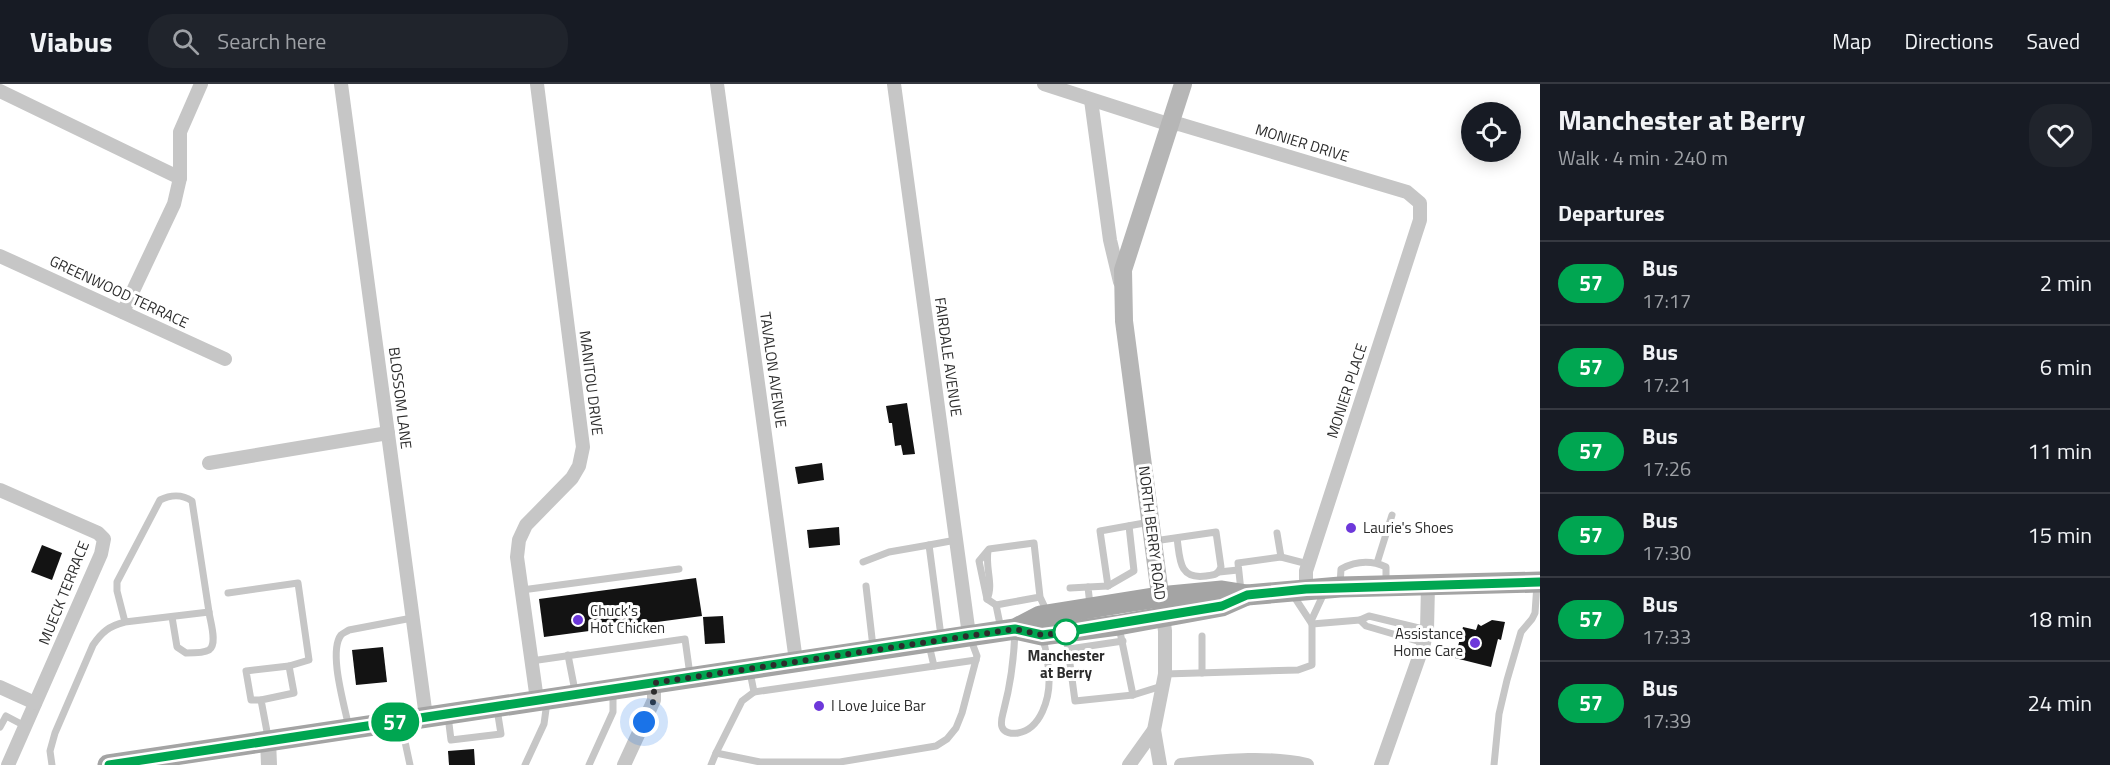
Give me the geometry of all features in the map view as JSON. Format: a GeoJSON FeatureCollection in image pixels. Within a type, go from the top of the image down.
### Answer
{"type":"FeatureCollection","features":[{"type":"Feature","properties":{"kind":"main road","name":"NORTH BERRY ROAD"},"geometry":{"type":"LineString","coordinates":[[1161,607],[1122,293],[1123,270],[1183,84]]}},
{"type":"Feature","properties":{"kind":"main road"},"geometry":{"type":"LineString","coordinates":[[108,765],[153,762],[268,740],[969,635],[1008,630],[1067,640],[1120,633],[1161,607],[1215,579],[1222,591],[1244,595],[1315,589],[1539,582]]}},
{"type":"Feature","properties":{"kind":"main road"},"geometry":{"type":"LineString","coordinates":[[1008,630],[1040,616],[1044,606],[1091,608],[1222,606],[1244,595]]}},
{"type":"Feature","properties":{"kind":"street"},"geometry":{"type":"LineString","coordinates":[[123,312],[169,217],[178,191],[180,132],[201,84]]}},
{"type":"Feature","properties":{"kind":"street","name":"BLOSSOM LANE"},"geometry":{"type":"LineString","coordinates":[[341,84],[426,717]]}},
{"type":"Feature","properties":{"kind":"street","name":"MANITOU DRIVE"},"geometry":{"type":"LineString","coordinates":[[537,84],[583,447],[579,466],[572,478],[526,525],[519,540],[517,557],[531,661],[543,700]]}},
{"type":"Feature","properties":{"kind":"street","name":"TAVALON AVENUE"},"geometry":{"type":"LineString","coordinates":[[717,84],[796,661]]}},
{"type":"Feature","properties":{"kind":"street","name":"FAIRDALE AVENUE"},"geometry":{"type":"LineString","coordinates":[[894,84],[969,635]]}},
{"type":"Feature","properties":{"kind":"street","name":"MONIER DRIVE"},"geometry":{"type":"LineString","coordinates":[[1044,84],[1171,125],[1179,124],[1407,192],[1420,203]]}},
{"type":"Feature","properties":{"kind":"street"},"geometry":{"type":"LineString","coordinates":[[0,91],[180,178]]}},
{"type":"Feature","properties":{"kind":"street","name":"NORTH BERRY ROAD"},"geometry":{"type":"LineString","coordinates":[[1091,99],[1110,240],[1122,293]]}},
{"type":"Feature","properties":{"kind":"street","name":"MONIER PLACE"},"geometry":{"type":"LineString","coordinates":[[1315,589],[1306,571],[1420,220],[1420,203]]}},
{"type":"Feature","properties":{"kind":"street","name":"GREENWOOD TERRACE"},"geometry":{"type":"LineString","coordinates":[[0,256],[225,359]]}},
{"type":"Feature","properties":{"kind":"street"},"geometry":{"type":"LineString","coordinates":[[209,463],[388,433]]}},
{"type":"Feature","properties":{"kind":"street","name":"MUECK TERRACE"},"geometry":{"type":"LineString","coordinates":[[0,490],[98,534],[104,539],[101,554],[8,765]]}},
{"type":"Feature","properties":{"kind":"street"},"geometry":{"type":"LineString","coordinates":[[1381,765],[1425,637],[1428,585]]}},
{"type":"Feature","properties":{"kind":"street","name":"NORTH BERRY ROAD"},"geometry":{"type":"LineString","coordinates":[[1129,765],[1154,730],[1164,680],[1165,630],[1161,607]]}},
{"type":"Feature","properties":{"kind":"street"},"geometry":{"type":"LineString","coordinates":[[624,765],[654,700],[654,683]]}},
{"type":"Feature","properties":{"kind":"street"},"geometry":{"type":"LineString","coordinates":[[0,687],[35,703]]}},
{"type":"Feature","properties":{"kind":"street"},"geometry":{"type":"LineString","coordinates":[[1154,730],[1161,765]]}},
{"type":"Feature","properties":{"kind":"street"},"geometry":{"type":"LineString","coordinates":[[268,740],[269,765]]}},
{"type":"Feature","properties":{"kind":"street"},"geometry":{"type":"LineString","coordinates":[[1181,765],[1233,760],[1290,761],[1307,765]]}},
{"type":"Feature","properties":{"kind":"lane"},"geometry":{"type":"LineString","coordinates":[[125,622],[117,582],[160,500],[179,496],[192,501],[213,639],[212,646],[208,650],[186,653],[177,647],[172,617]]}},
{"type":"Feature","properties":{"kind":"lane"},"geometry":{"type":"LineString","coordinates":[[1377,563],[1392,515]]}},
{"type":"Feature","properties":{"kind":"lane"},"geometry":{"type":"LineString","coordinates":[[1108,586],[1100,531],[1150,522]]}},
{"type":"Feature","properties":{"kind":"lane"},"geometry":{"type":"LineString","coordinates":[[1070,588],[1108,586],[1134,571],[1129,554],[1129,526]]}},
{"type":"Feature","properties":{"kind":"lane"},"geometry":{"type":"LineString","coordinates":[[1152,542],[1216,532],[1221,567],[1215,579]]}},
{"type":"Feature","properties":{"kind":"lane"},"geometry":{"type":"LineString","coordinates":[[1277,533],[1281,557]]}},
{"type":"Feature","properties":{"kind":"lane"},"geometry":{"type":"LineString","coordinates":[[1177,538],[1181,565],[1191,575],[1215,579],[1238,570]]}},
{"type":"Feature","properties":{"kind":"lane"},"geometry":{"type":"LineString","coordinates":[[863,562],[889,552],[956,540]]}},
{"type":"Feature","properties":{"kind":"lane"},"geometry":{"type":"LineString","coordinates":[[996,605],[1044,606],[1034,543],[989,549],[986,566],[990,591],[987,599],[996,605],[1008,630],[1011,678],[1002,719],[1002,727],[1005,731],[1018,733],[1033,726],[1040,717],[1049,677],[1042,635]]}},
{"type":"Feature","properties":{"kind":"lane"},"geometry":{"type":"LineString","coordinates":[[929,545],[935,640],[934,666]]}},
{"type":"Feature","properties":{"kind":"lane"},"geometry":{"type":"LineString","coordinates":[[1244,595],[1238,563],[1281,557],[1308,564]]}},
{"type":"Feature","properties":{"kind":"lane"},"geometry":{"type":"LineString","coordinates":[[1104,564],[1112,561]]}},
{"type":"Feature","properties":{"kind":"lane"},"geometry":{"type":"LineString","coordinates":[[1067,640],[1075,701],[1133,694],[1164,680],[1202,673],[1298,670],[1312,665],[1315,589],[1350,564],[1372,561],[1386,567],[1386,586]]}},
{"type":"Feature","properties":{"kind":"lane"},"geometry":{"type":"LineString","coordinates":[[522,590],[680,569]]}},
{"type":"Feature","properties":{"kind":"lane"},"geometry":{"type":"LineString","coordinates":[[1494,765],[1499,714],[1507,680],[1521,632],[1534,613],[1539,582]]}},
{"type":"Feature","properties":{"kind":"lane"},"geometry":{"type":"LineString","coordinates":[[228,593],[298,583],[309,660],[289,666],[246,671],[251,700],[294,693],[289,666]]}},
{"type":"Feature","properties":{"kind":"lane"},"geometry":{"type":"LineString","coordinates":[[866,586],[873,649]]}},
{"type":"Feature","properties":{"kind":"lane"},"geometry":{"type":"LineString","coordinates":[[1088,587],[1091,608]]}},
{"type":"Feature","properties":{"kind":"lane"},"geometry":{"type":"LineString","coordinates":[[1312,622],[1315,589]]}},
{"type":"Feature","properties":{"kind":"lane"},"geometry":{"type":"LineString","coordinates":[[52,765],[50,752],[55,733],[93,645],[102,632],[112,625],[125,622],[209,612]]}},
{"type":"Feature","properties":{"kind":"lane"},"geometry":{"type":"LineString","coordinates":[[1312,622],[1360,620],[1369,616],[1425,637]]}},
{"type":"Feature","properties":{"kind":"lane"},"geometry":{"type":"LineString","coordinates":[[349,729],[336,658],[341,636],[349,630],[412,618]]}},
{"type":"Feature","properties":{"kind":"lane"},"geometry":{"type":"LineString","coordinates":[[1360,620],[1366,626],[1425,637]]}},
{"type":"Feature","properties":{"kind":"lane"},"geometry":{"type":"LineString","coordinates":[[1120,633],[1133,694]]}},
{"type":"Feature","properties":{"kind":"lane"},"geometry":{"type":"LineString","coordinates":[[716,753],[760,762],[840,762],[936,746],[956,728],[976,660],[976,648],[969,635]]}},
{"type":"Feature","properties":{"kind":"lane"},"geometry":{"type":"LineString","coordinates":[[1202,636],[1202,673]]}},
{"type":"Feature","properties":{"kind":"lane"},"geometry":{"type":"LineString","coordinates":[[531,661],[685,639],[690,677]]}},
{"type":"Feature","properties":{"kind":"lane"},"geometry":{"type":"LineString","coordinates":[[568,655],[576,694]]}},
{"type":"Feature","properties":{"kind":"lane"},"geometry":{"type":"LineString","coordinates":[[711,765],[742,701],[754,692],[976,660]]}},
{"type":"Feature","properties":{"kind":"lane"},"geometry":{"type":"LineString","coordinates":[[749,668],[754,692]]}},
{"type":"Feature","properties":{"kind":"lane"},"geometry":{"type":"LineString","coordinates":[[589,765],[613,712],[613,689]]}},
{"type":"Feature","properties":{"kind":"lane"},"geometry":{"type":"LineString","coordinates":[[261,700],[268,740]]}},
{"type":"Feature","properties":{"kind":"lane"},"geometry":{"type":"LineString","coordinates":[[525,765],[544,724],[543,700]]}},
{"type":"Feature","properties":{"kind":"lane"},"geometry":{"type":"LineString","coordinates":[[0,727],[6,716],[25,726]]}},
{"type":"Feature","properties":{"kind":"lane"},"geometry":{"type":"LineString","coordinates":[[401,721],[409,765]]}},
{"type":"Feature","properties":{"kind":"building"},"geometry":{"type":"Polygon","coordinates":[[[907,403],[915,454],[903,455],[901,445],[895,446],[892,423],[889,423],[886,406],[907,403]]]}},
{"type":"Feature","properties":{"kind":"building"},"geometry":{"type":"Polygon","coordinates":[[[822,463],[824,480],[798,484],[795,467],[822,463]]]}},
{"type":"Feature","properties":{"kind":"building"},"geometry":{"type":"Polygon","coordinates":[[[839,527],[840,545],[809,548],[807,530],[839,527]]]}},
{"type":"Feature","properties":{"kind":"building"},"geometry":{"type":"Polygon","coordinates":[[[42,545],[62,553],[52,580],[31,572],[42,545]]]}},
{"type":"Feature","properties":{"kind":"building"},"geometry":{"type":"Polygon","coordinates":[[[696,578],[702,616],[544,637],[539,599],[696,578]]]}},
{"type":"Feature","properties":{"kind":"building"},"geometry":{"type":"Polygon","coordinates":[[[723,616],[725,643],[705,644],[703,617],[723,616]]]}},
{"type":"Feature","properties":{"kind":"building"},"geometry":{"type":"Polygon","coordinates":[[[1492,620],[1505,622],[1491,667],[1455,658],[1463,627],[1476,630],[1478,624],[1481,626],[1492,620]]]}},
{"type":"Feature","properties":{"kind":"building"},"geometry":{"type":"Polygon","coordinates":[[[383,647],[387,682],[356,685],[352,650],[383,647]]]}},
{"type":"Feature","properties":{"kind":"building"},"geometry":{"type":"Polygon","coordinates":[[[474,749],[475,765],[449,765],[448,751],[474,749]]]}},
{"type":"Feature","properties":{"kind":"bus line","name":"57"},"geometry":{"type":"LineString","coordinates":[[109,765],[969,635],[1015,629],[1042,635],[1118,625],[1222,606],[1247,595],[1340,587],[1540,582]]}},
{"type":"Feature","properties":{"kind":"place","name":"Laurie's Shoes"},"geometry":{"type":"Point","coordinates":[1351,528]}},
{"type":"Feature","properties":{"kind":"place","name":"Chuck's Hot Chicken"},"geometry":{"type":"Point","coordinates":[578,620]}},
{"type":"Feature","properties":{"kind":"place","name":"Manchester at Berry"},"geometry":{"type":"Point","coordinates":[1066,632]}},
{"type":"Feature","properties":{"kind":"place","name":"Assistance Home Care"},"geometry":{"type":"Point","coordinates":[1475,643]}},
{"type":"Feature","properties":{"kind":"place","name":"I Love Juice Bar"},"geometry":{"type":"Point","coordinates":[819,706]}},
{"type":"Feature","properties":{"kind":"route"},"geometry":{"type":"LineString","coordinates":[[644,722],[654,700],[654,683],[1015,629],[1042,635],[1066,632]]}}]}
